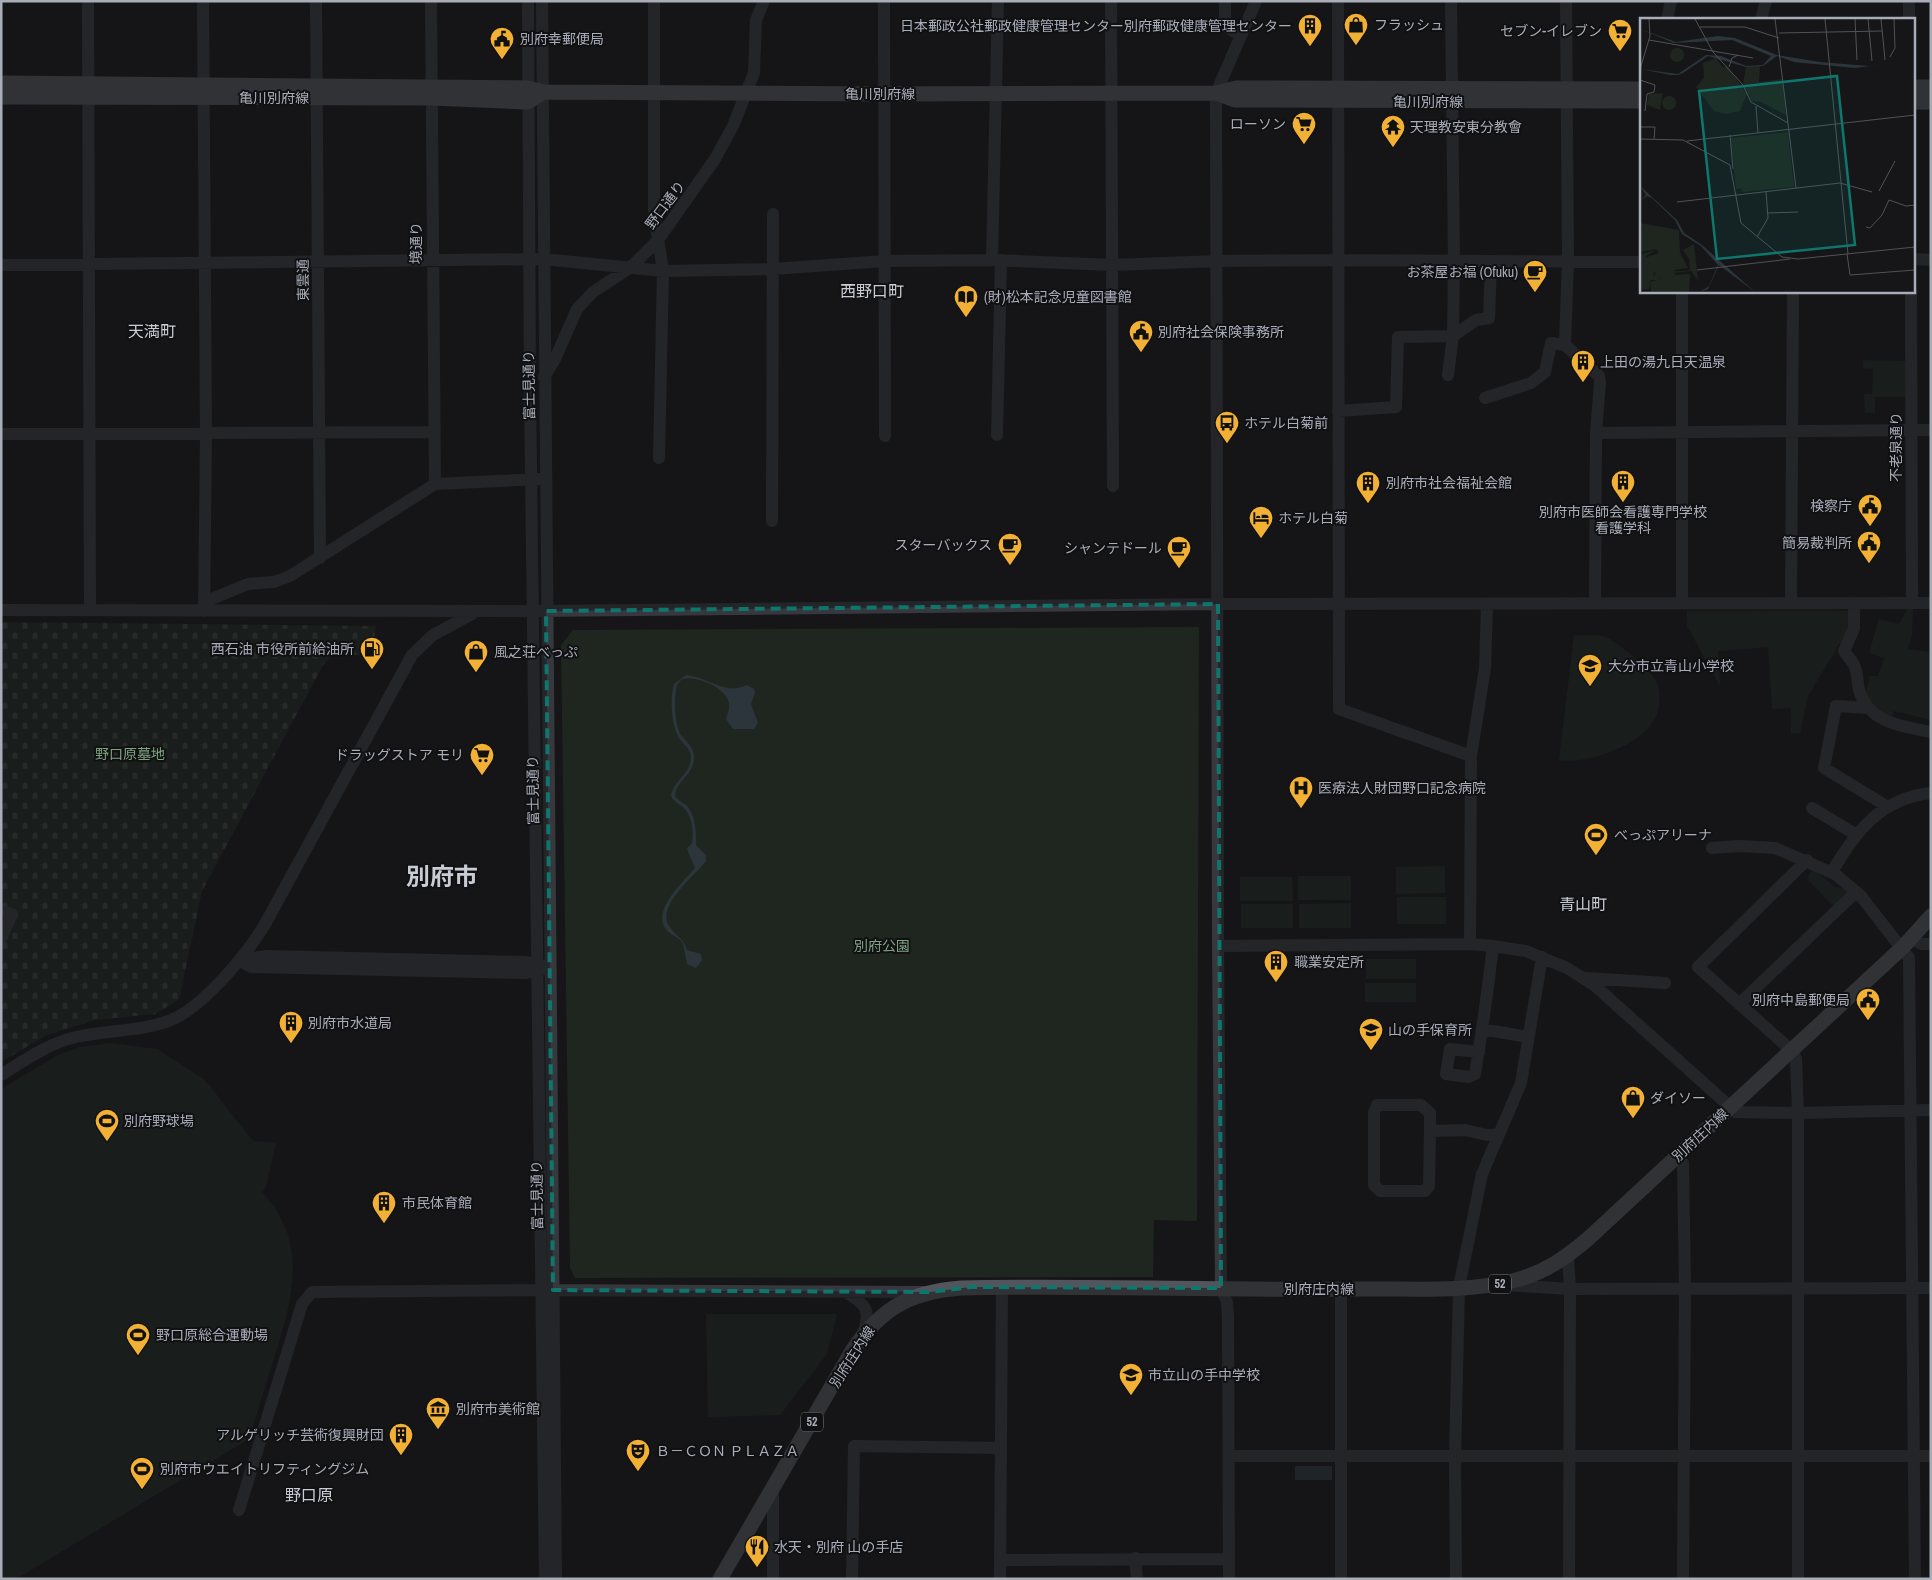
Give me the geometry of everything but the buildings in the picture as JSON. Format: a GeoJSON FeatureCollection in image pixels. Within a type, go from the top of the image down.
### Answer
{"type":"FeatureCollection","features":[{"type":"Feature","properties":{"kind":"main road","name":"亀川別府線"},"geometry":{"type":"LineString","coordinates":[[1,83],[89,90],[431,92],[528,95],[543,92],[745,94],[1216,93],[1236,88],[1338,95],[1453,96],[1567,95],[1640,88]]}},
{"type":"Feature","properties":{"kind":"main road"},"geometry":{"type":"LineString","coordinates":[[1914,87],[1931,87]]}},
{"type":"Feature","properties":{"kind":"main road","name":"亀川別府線"},"geometry":{"type":"LineString","coordinates":[[1,97],[89,90]]}},
{"type":"Feature","properties":{"kind":"main road","name":"亀川別府線"},"geometry":{"type":"LineString","coordinates":[[1567,95],[1640,101]]}},
{"type":"Feature","properties":{"kind":"main road"},"geometry":{"type":"LineString","coordinates":[[1914,102],[1931,102]]}},
{"type":"Feature","properties":{"kind":"main road","name":"別府庄内線"},"geometry":{"type":"LineString","coordinates":[[720,1579],[860,1340],[885,1312],[909,1299],[930,1292],[962,1288],[1318,1290],[1459,1287],[1496,1284],[1537,1273],[1568,1256],[1907,943],[1931,916]]}},
{"type":"Feature","properties":{"kind":"street"},"geometry":{"type":"LineString","coordinates":[[88,1],[90,610]]}},
{"type":"Feature","properties":{"kind":"street"},"geometry":{"type":"LineString","coordinates":[[202,1],[206,434],[204,607]]}},
{"type":"Feature","properties":{"kind":"street","name":"東雲通"},"geometry":{"type":"LineString","coordinates":[[316,1],[320,558]]}},
{"type":"Feature","properties":{"kind":"street","name":"境通り"},"geometry":{"type":"LineString","coordinates":[[431,1],[431,261],[435,484]]}},
{"type":"Feature","properties":{"kind":"street"},"geometry":{"type":"LineString","coordinates":[[204,607],[248,584],[274,582],[290,576],[435,484],[538,479],[530,392],[528,1]]}},
{"type":"Feature","properties":{"kind":"street","name":"富士見通り"},"geometry":{"type":"LineString","coordinates":[[542,1],[544,377],[538,479],[542,968],[547,1290],[556,1579]]}},
{"type":"Feature","properties":{"kind":"street"},"geometry":{"type":"LineString","coordinates":[[654,1],[656,92],[654,212],[663,271],[659,458]]}},
{"type":"Feature","properties":{"kind":"street","name":"野口通り"},"geometry":{"type":"LineString","coordinates":[[530,392],[544,377],[555,359],[577,309],[593,292],[631,267],[658,240],[711,167],[732,126],[754,73],[756,20],[764,1]]}},
{"type":"Feature","properties":{"kind":"street"},"geometry":{"type":"LineString","coordinates":[[884,1],[885,436]]}},
{"type":"Feature","properties":{"kind":"street"},"geometry":{"type":"LineString","coordinates":[[997,435],[996,94],[998,1]]}},
{"type":"Feature","properties":{"kind":"street"},"geometry":{"type":"LineString","coordinates":[[1111,1],[1113,486]]}},
{"type":"Feature","properties":{"kind":"street"},"geometry":{"type":"LineString","coordinates":[[1225,1],[1225,26],[1240,35]]}},
{"type":"Feature","properties":{"kind":"street"},"geometry":{"type":"LineString","coordinates":[[1229,1579],[1228,1317],[1227,1302],[1221,1288],[1218,946],[1218,261],[1216,93],[1256,1]]}},
{"type":"Feature","properties":{"kind":"street"},"geometry":{"type":"LineString","coordinates":[[1338,1],[1340,709],[1471,756]]}},
{"type":"Feature","properties":{"kind":"street"},"geometry":{"type":"LineString","coordinates":[[1448,375],[1453,336],[1454,262],[1452,1]]}},
{"type":"Feature","properties":{"kind":"street"},"geometry":{"type":"LineString","coordinates":[[1565,345],[1568,261],[1566,1]]}},
{"type":"Feature","properties":{"kind":"street"},"geometry":{"type":"LineString","coordinates":[[1667,18],[1671,1]]}},
{"type":"Feature","properties":{"kind":"street"},"geometry":{"type":"LineString","coordinates":[[1761,18],[1766,1]]}},
{"type":"Feature","properties":{"kind":"street"},"geometry":{"type":"LineString","coordinates":[[1909,1],[1909,18]]}},
{"type":"Feature","properties":{"kind":"street"},"geometry":{"type":"LineString","coordinates":[[772,520],[773,214]]}},
{"type":"Feature","properties":{"kind":"street"},"geometry":{"type":"LineString","coordinates":[[1,265],[543,259],[663,271],[772,269],[884,261],[997,260],[1112,265],[1218,261],[1339,260],[1640,262]]}},
{"type":"Feature","properties":{"kind":"street"},"geometry":{"type":"LineString","coordinates":[[1914,259],[1931,260]]}},
{"type":"Feature","properties":{"kind":"street"},"geometry":{"type":"LineString","coordinates":[[1338,411],[1396,407],[1398,337],[1453,336],[1476,320],[1490,318],[1490,262]]}},
{"type":"Feature","properties":{"kind":"street"},"geometry":{"type":"LineString","coordinates":[[1682,292],[1682,603]]}},
{"type":"Feature","properties":{"kind":"street"},"geometry":{"type":"LineString","coordinates":[[1791,603],[1793,292]]}},
{"type":"Feature","properties":{"kind":"street","name":"不老泉通り"},"geometry":{"type":"LineString","coordinates":[[1911,292],[1912,603]]}},
{"type":"Feature","properties":{"kind":"street"},"geometry":{"type":"LineString","coordinates":[[1485,398],[1530,383],[1545,372],[1551,343],[1565,345],[1599,376],[1596,433],[1595,603]]}},
{"type":"Feature","properties":{"kind":"street"},"geometry":{"type":"LineString","coordinates":[[1596,433],[1931,430]]}},
{"type":"Feature","properties":{"kind":"street"},"geometry":{"type":"LineString","coordinates":[[1,434],[434,432]]}},
{"type":"Feature","properties":{"kind":"street"},"geometry":{"type":"LineString","coordinates":[[1854,603],[1854,628],[1844,651],[1855,666],[1860,693],[1868,708],[1875,716],[1889,723],[1931,732]]}},
{"type":"Feature","properties":{"kind":"street"},"geometry":{"type":"LineString","coordinates":[[1,610],[204,607],[540,611],[1218,604],[1931,603]]}},
{"type":"Feature","properties":{"kind":"street"},"geometry":{"type":"LineString","coordinates":[[1470,944],[1471,756],[1485,668],[1487,605]]}},
{"type":"Feature","properties":{"kind":"street"},"geometry":{"type":"LineString","coordinates":[[1,1075],[52,1045],[66,1040],[155,1024],[182,1015],[202,999],[239,960],[264,926],[412,655],[423,643],[449,624],[482,611]]}},
{"type":"Feature","properties":{"kind":"street"},"geometry":{"type":"LineString","coordinates":[[1868,708],[1836,706],[1824,768],[1888,807]]}},
{"type":"Feature","properties":{"kind":"street"},"geometry":{"type":"LineString","coordinates":[[1832,872],[1855,834],[1888,807],[1912,795],[1931,793]]}},
{"type":"Feature","properties":{"kind":"street"},"geometry":{"type":"LineString","coordinates":[[1812,808],[1855,834]]}},
{"type":"Feature","properties":{"kind":"street"},"geometry":{"type":"LineString","coordinates":[[1712,848],[1739,846],[1774,848],[1807,860],[1832,872],[1856,892],[1907,943],[1909,958],[1911,1110],[1915,1579]]}},
{"type":"Feature","properties":{"kind":"street"},"geometry":{"type":"LineString","coordinates":[[1798,1579],[1798,1113],[1796,1059],[1791,1050],[1698,967],[1807,860]]}},
{"type":"Feature","properties":{"kind":"street"},"geometry":{"type":"LineString","coordinates":[[1739,1004],[1856,892]]}},
{"type":"Feature","properties":{"kind":"street"},"geometry":{"type":"LineString","coordinates":[[1,911],[12,914],[1,939]]}},
{"type":"Feature","properties":{"kind":"street"},"geometry":{"type":"LineString","coordinates":[[264,926],[263,938],[266,946],[271,952],[280,956]]}},
{"type":"Feature","properties":{"kind":"street"},"geometry":{"type":"LineString","coordinates":[[1907,943],[1931,944]]}},
{"type":"Feature","properties":{"kind":"street"},"geometry":{"type":"LineString","coordinates":[[1218,946],[1470,944],[1526,951],[1586,978],[1740,1113],[1931,1110]]}},
{"type":"Feature","properties":{"kind":"street"},"geometry":{"type":"LineString","coordinates":[[1478,1052],[1493,946]]}},
{"type":"Feature","properties":{"kind":"street"},"geometry":{"type":"LineString","coordinates":[[239,960],[259,956],[280,956],[542,968]]}},
{"type":"Feature","properties":{"kind":"street"},"geometry":{"type":"LineString","coordinates":[[1456,1579],[1455,1456],[1459,1287],[1479,1185],[1522,1083],[1542,957]]}},
{"type":"Feature","properties":{"kind":"street"},"geometry":{"type":"LineString","coordinates":[[239,960],[251,967],[525,973],[542,968]]}},
{"type":"Feature","properties":{"kind":"street"},"geometry":{"type":"LineString","coordinates":[[1586,978],[1665,983]]}},
{"type":"Feature","properties":{"kind":"street"},"geometry":{"type":"LineString","coordinates":[[1482,1029],[1528,1037]]}},
{"type":"Feature","properties":{"kind":"street"},"geometry":{"type":"LineString","coordinates":[[1377,1105],[1421,1105],[1430,1113],[1430,1130],[1429,1186],[1425,1191],[1380,1191],[1374,1185],[1374,1112],[1377,1105]]}},
{"type":"Feature","properties":{"kind":"street"},"geometry":{"type":"LineString","coordinates":[[1430,1130],[1465,1130],[1486,1135],[1499,1134]]}},
{"type":"Feature","properties":{"kind":"street"},"geometry":{"type":"LineString","coordinates":[[1677,1156],[1683,1163],[1685,1289],[1683,1579]]}},
{"type":"Feature","properties":{"kind":"street"},"geometry":{"type":"LineString","coordinates":[[1568,1256],[1570,1289],[1569,1579]]}},
{"type":"Feature","properties":{"kind":"street"},"geometry":{"type":"LineString","coordinates":[[1496,1284],[1570,1289],[1931,1288]]}},
{"type":"Feature","properties":{"kind":"street"},"geometry":{"type":"LineString","coordinates":[[1000,1579],[1002,1288]]}},
{"type":"Feature","properties":{"kind":"street"},"geometry":{"type":"LineString","coordinates":[[545,1579],[547,1290]]}},
{"type":"Feature","properties":{"kind":"street"},"geometry":{"type":"LineString","coordinates":[[239,1510],[302,1304],[312,1292],[547,1290],[930,1292]]}},
{"type":"Feature","properties":{"kind":"street"},"geometry":{"type":"LineString","coordinates":[[842,1291],[859,1299],[867,1312],[868,1322],[860,1340]]}},
{"type":"Feature","properties":{"kind":"street"},"geometry":{"type":"LineString","coordinates":[[1341,1295],[1341,1579]]}},
{"type":"Feature","properties":{"kind":"street"},"geometry":{"type":"LineString","coordinates":[[852,1579],[854,1446],[1001,1448]]}},
{"type":"Feature","properties":{"kind":"street"},"geometry":{"type":"LineString","coordinates":[[1229,1456],[1931,1456]]}},
{"type":"Feature","properties":{"kind":"street"},"geometry":{"type":"LineString","coordinates":[[773,1490],[773,1579]]}},
{"type":"Feature","properties":{"kind":"street"},"geometry":{"type":"LineString","coordinates":[[1135,1558],[1136,1579]]}},
{"type":"Feature","properties":{"kind":"street"},"geometry":{"type":"LineString","coordinates":[[1000,1560],[1229,1559]]}},
{"type":"Feature","properties":{"kind":"highlighted area"},"geometry":{"type":"Polygon","coordinates":[[[1218,604],[1221,1288],[971,1287],[930,1292],[553,1290],[546,611],[1218,604]]]}},
{"type":"Feature","properties":{"kind":"green space"},"geometry":{"type":"Polygon","coordinates":[[[1863,360],[1906,361],[1906,397],[1875,397],[1875,413],[1865,413],[1864,394],[1872,394],[1873,369],[1863,368],[1863,360]]]}},
{"type":"Feature","properties":{"kind":"green space"},"geometry":{"type":"Polygon","coordinates":[[[1908,608],[1913,609],[1912,635],[1908,649],[1931,652],[1931,720],[1894,711],[1892,718],[1872,712],[1866,691],[1870,676],[1878,676],[1884,658],[1869,653],[1879,619],[1899,624],[1908,608]]]}},
{"type":"Feature","properties":{"kind":"green space"},"geometry":{"type":"Polygon","coordinates":[[[1687,611],[1849,611],[1849,628],[1808,696],[1800,734],[1791,733],[1791,708],[1772,709],[1768,647],[1718,651],[1720,686],[1687,626],[1687,611]]]}},
{"type":"Feature","properties":{"kind":"green space","name":"野口原墓地"},"geometry":{"type":"Polygon","coordinates":[[[1,622],[376,626],[372,653],[365,656],[335,652],[323,665],[202,891],[179,1000],[155,1014],[95,1020],[47,1035],[1,1062],[1,622]]]}},
{"type":"Feature","properties":{"kind":"green space","name":"別府公園"},"geometry":{"type":"Polygon","coordinates":[[[1199,627],[1197,1221],[1154,1220],[1153,1277],[575,1278],[570,1268],[561,645],[573,630],[1199,627]]]}},
{"type":"Feature","properties":{"kind":"green space"},"geometry":{"type":"Polygon","coordinates":[[[1574,635],[1605,637],[1626,650],[1657,683],[1659,706],[1655,719],[1634,740],[1603,755],[1572,761],[1559,760],[1574,635]]]}},
{"type":"Feature","properties":{"kind":"green space"},"geometry":{"type":"Polygon","coordinates":[[[1445,866],[1445,893],[1396,894],[1396,867],[1445,866]]]}},
{"type":"Feature","properties":{"kind":"green space"},"geometry":{"type":"Polygon","coordinates":[[[1813,869],[1835,887],[1851,890],[1836,909],[1809,881],[1808,876],[1813,869]]]}},
{"type":"Feature","properties":{"kind":"green space"},"geometry":{"type":"Polygon","coordinates":[[[1298,876],[1351,876],[1351,900],[1298,900],[1298,876]]]}},
{"type":"Feature","properties":{"kind":"green space"},"geometry":{"type":"Polygon","coordinates":[[[1240,877],[1292,877],[1293,901],[1240,901],[1240,877]]]}},
{"type":"Feature","properties":{"kind":"green space"},"geometry":{"type":"Polygon","coordinates":[[[1397,897],[1446,897],[1446,924],[1397,924],[1397,897]]]}},
{"type":"Feature","properties":{"kind":"green space"},"geometry":{"type":"Polygon","coordinates":[[[1351,903],[1351,928],[1299,928],[1299,904],[1351,903]]]}},
{"type":"Feature","properties":{"kind":"green space"},"geometry":{"type":"Polygon","coordinates":[[[1241,904],[1293,904],[1293,928],[1241,928],[1241,904]]]}},
{"type":"Feature","properties":{"kind":"green space"},"geometry":{"type":"Polygon","coordinates":[[[1366,959],[1416,959],[1416,979],[1366,979],[1366,959]]]}},
{"type":"Feature","properties":{"kind":"green space"},"geometry":{"type":"Polygon","coordinates":[[[1365,983],[1416,983],[1416,1002],[1365,1002],[1365,983]]]}},
{"type":"Feature","properties":{"kind":"green space","name":"野口原総合運動場"},"geometry":{"type":"Polygon","coordinates":[[[110,1043],[157,1049],[205,1080],[253,1141],[276,1143],[266,1187],[262,1192],[277,1211],[287,1231],[292,1252],[291,1294],[274,1359],[249,1439],[16,1579],[1,1579],[1,1089],[58,1055],[80,1047],[110,1043]]]}},
{"type":"Feature","properties":{"kind":"green space"},"geometry":{"type":"Polygon","coordinates":[[[706,1314],[837,1314],[827,1354],[780,1415],[708,1417],[706,1314]]]}},
{"type":"Feature","properties":{"kind":"shaded area"},"geometry":{"type":"Polygon","coordinates":[[[686,675],[724,687],[739,688],[747,685],[754,689],[755,693],[751,704],[758,723],[754,729],[733,729],[726,719],[729,710],[727,698],[717,688],[703,681],[688,678],[682,679],[677,685],[675,704],[677,724],[681,735],[692,749],[694,759],[691,769],[678,786],[675,796],[690,810],[696,829],[696,845],[706,855],[706,861],[672,900],[666,918],[669,926],[684,943],[687,950],[701,954],[702,960],[696,968],[687,964],[683,943],[665,928],[662,921],[666,904],[695,868],[687,849],[692,843],[693,830],[691,821],[685,809],[673,800],[671,795],[675,785],[688,768],[691,757],[689,750],[678,737],[673,723],[672,709],[674,684],[686,675]]]}},
{"type":"Feature","properties":{"kind":"shaded area"},"geometry":{"type":"Polygon","coordinates":[[[1295,1466],[1332,1466],[1332,1480],[1295,1480],[1295,1466]]]}},
{"type":"Feature","properties":{"kind":"place","name":"フラッシュ"},"geometry":{"type":"Point","coordinates":[1356,46]}},
{"type":"Feature","properties":{"kind":"place","name":"日本郵政公社郵政健康管理センター別府郵政健康管理センター"},"geometry":{"type":"Point","coordinates":[1310,47]}},
{"type":"Feature","properties":{"kind":"place","name":"セブン-イレブン"},"geometry":{"type":"Point","coordinates":[1620,52]}},
{"type":"Feature","properties":{"kind":"place","name":"別府幸郵便局"},"geometry":{"type":"Point","coordinates":[502,60]}},
{"type":"Feature","properties":{"kind":"place","name":"ローソン"},"geometry":{"type":"Point","coordinates":[1304,145]}},
{"type":"Feature","properties":{"kind":"place","name":"天理教安東分教會"},"geometry":{"type":"Point","coordinates":[1393,148]}},
{"type":"Feature","properties":{"kind":"place","name":"お茶屋お福 (Ofuku)"},"geometry":{"type":"Point","coordinates":[1535,293]}},
{"type":"Feature","properties":{"kind":"place","name":"(財)松本記念児童図書館"},"geometry":{"type":"Point","coordinates":[966,318]}},
{"type":"Feature","properties":{"kind":"place","name":"別府社会保険事務所"},"geometry":{"type":"Point","coordinates":[1141,353]}},
{"type":"Feature","properties":{"kind":"place","name":"上田の湯九日天温泉"},"geometry":{"type":"Point","coordinates":[1583,383]}},
{"type":"Feature","properties":{"kind":"place","name":"ホテル白菊前"},"geometry":{"type":"Point","coordinates":[1227,444]}},
{"type":"Feature","properties":{"kind":"place","name":"別府市医師会看護専門学校 看護学科"},"geometry":{"type":"Point","coordinates":[1623,503]}},
{"type":"Feature","properties":{"kind":"place","name":"別府市社会福祉会館"},"geometry":{"type":"Point","coordinates":[1368,504]}},
{"type":"Feature","properties":{"kind":"place","name":"検察庁"},"geometry":{"type":"Point","coordinates":[1870,527]}},
{"type":"Feature","properties":{"kind":"place","name":"ホテル白菊"},"geometry":{"type":"Point","coordinates":[1261,539]}},
{"type":"Feature","properties":{"kind":"place","name":"簡易裁判所"},"geometry":{"type":"Point","coordinates":[1869,564]}},
{"type":"Feature","properties":{"kind":"place","name":"スターバックス"},"geometry":{"type":"Point","coordinates":[1010,566]}},
{"type":"Feature","properties":{"kind":"place","name":"シャンテドール"},"geometry":{"type":"Point","coordinates":[1179,569]}},
{"type":"Feature","properties":{"kind":"place","name":"西石油 市役所前給油所"},"geometry":{"type":"Point","coordinates":[372,670]}},
{"type":"Feature","properties":{"kind":"place","name":"風之荘べっぷ"},"geometry":{"type":"Point","coordinates":[476,673]}},
{"type":"Feature","properties":{"kind":"place","name":"大分市立青山小学校"},"geometry":{"type":"Point","coordinates":[1590,687]}},
{"type":"Feature","properties":{"kind":"place","name":"ドラッグストア モリ"},"geometry":{"type":"Point","coordinates":[482,776]}},
{"type":"Feature","properties":{"kind":"place","name":"医療法人財団野口記念病院"},"geometry":{"type":"Point","coordinates":[1301,809]}},
{"type":"Feature","properties":{"kind":"place","name":"べっぷアリーナ"},"geometry":{"type":"Point","coordinates":[1596,856]}},
{"type":"Feature","properties":{"kind":"place","name":"職業安定所"},"geometry":{"type":"Point","coordinates":[1276,983]}},
{"type":"Feature","properties":{"kind":"place","name":"別府中島郵便局"},"geometry":{"type":"Point","coordinates":[1868,1021]}},
{"type":"Feature","properties":{"kind":"place","name":"別府市水道局"},"geometry":{"type":"Point","coordinates":[291,1044]}},
{"type":"Feature","properties":{"kind":"place","name":"山の手保育所"},"geometry":{"type":"Point","coordinates":[1371,1051]}},
{"type":"Feature","properties":{"kind":"place","name":"ダイソー"},"geometry":{"type":"Point","coordinates":[1633,1119]}},
{"type":"Feature","properties":{"kind":"place","name":"別府野球場"},"geometry":{"type":"Point","coordinates":[107,1142]}},
{"type":"Feature","properties":{"kind":"place","name":"市民体育館"},"geometry":{"type":"Point","coordinates":[384,1224]}},
{"type":"Feature","properties":{"kind":"place","name":"野口原総合運動場"},"geometry":{"type":"Point","coordinates":[138,1356]}},
{"type":"Feature","properties":{"kind":"place","name":"市立山の手中学校"},"geometry":{"type":"Point","coordinates":[1131,1396]}},
{"type":"Feature","properties":{"kind":"place","name":"別府市美術館"},"geometry":{"type":"Point","coordinates":[438,1430]}},
{"type":"Feature","properties":{"kind":"place","name":"アルゲリッチ芸術復興財団"},"geometry":{"type":"Point","coordinates":[401,1456]}},
{"type":"Feature","properties":{"kind":"place","name":"Ｂ－ＣＯＮ ＰＬＡＺＡ"},"geometry":{"type":"Point","coordinates":[638,1472]}},
{"type":"Feature","properties":{"kind":"place","name":"別府市ウエイトリフティングジム"},"geometry":{"type":"Point","coordinates":[142,1490]}},
{"type":"Feature","properties":{"kind":"place","name":"水天・別府 山の手店"},"geometry":{"type":"Point","coordinates":[757,1568]}},
{"type":"Feature","properties":{"kind":"district","name":"西野口町"},"geometry":{"type":"Point","coordinates":[872,291]}},
{"type":"Feature","properties":{"kind":"district","name":"天満町"},"geometry":{"type":"Point","coordinates":[152,331]}},
{"type":"Feature","properties":{"kind":"district","name":"別府市"},"geometry":{"type":"Point","coordinates":[442,876]}},
{"type":"Feature","properties":{"kind":"district","name":"青山町"},"geometry":{"type":"Point","coordinates":[1583,904]}},
{"type":"Feature","properties":{"kind":"district","name":"野口原"},"geometry":{"type":"Point","coordinates":[309,1495]}}]}
